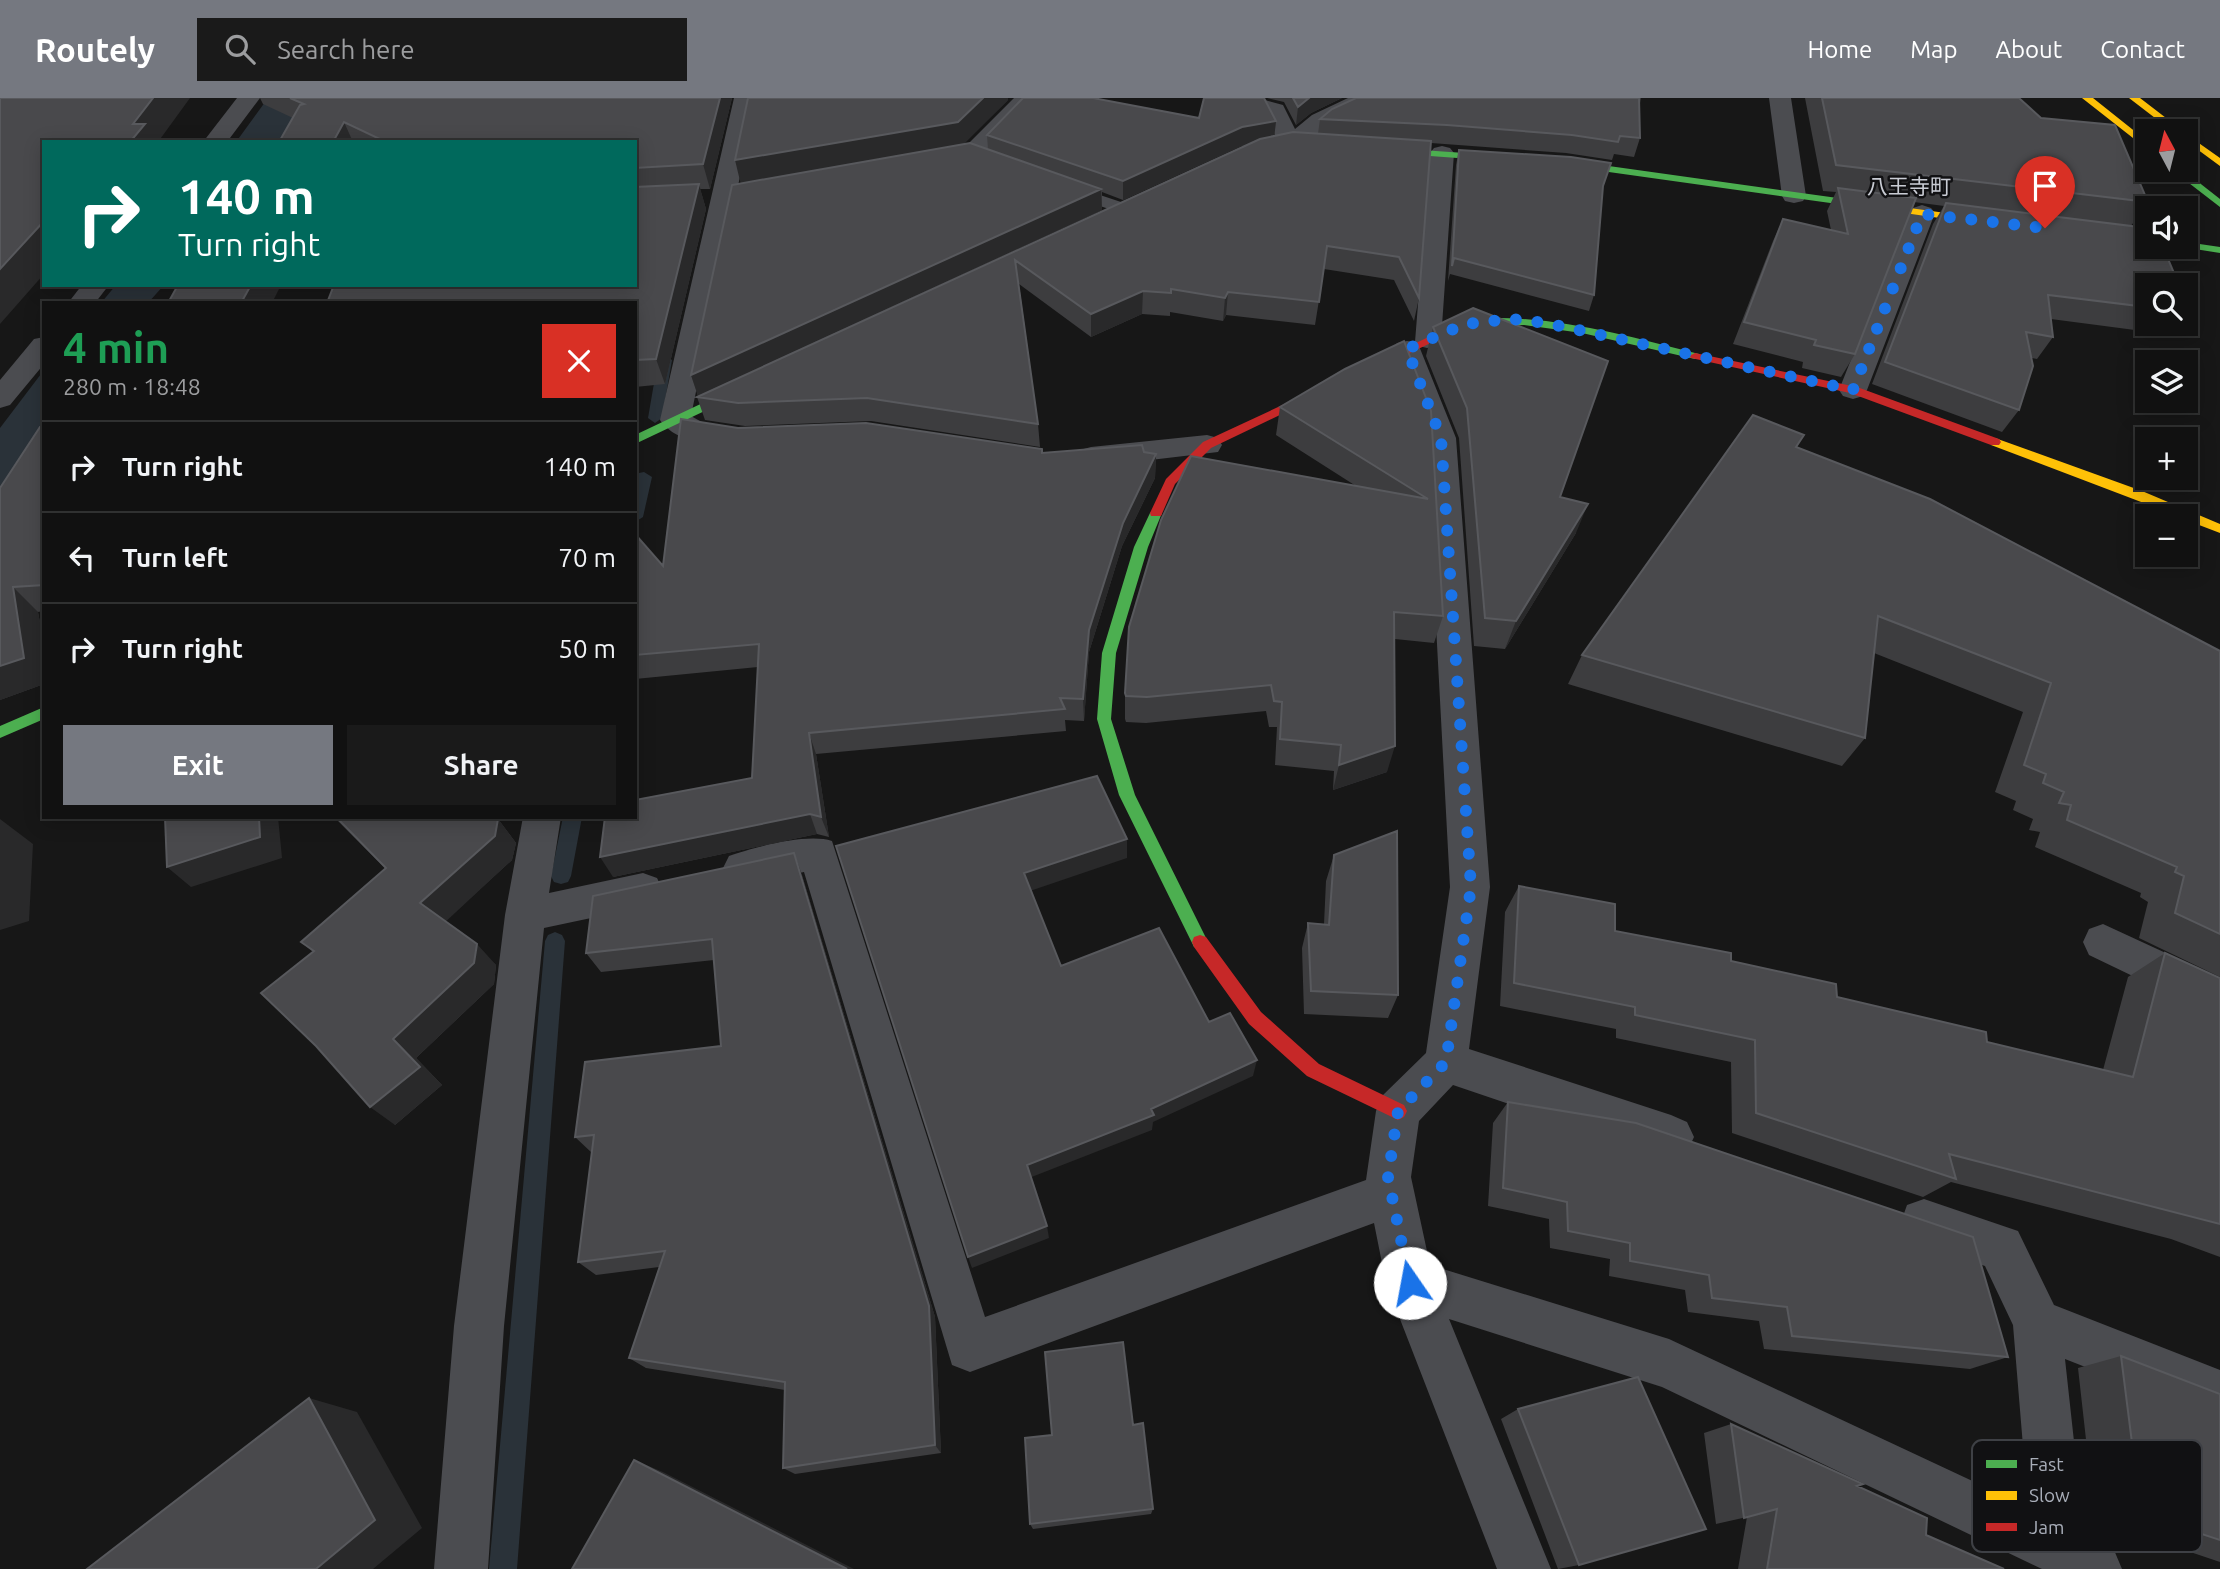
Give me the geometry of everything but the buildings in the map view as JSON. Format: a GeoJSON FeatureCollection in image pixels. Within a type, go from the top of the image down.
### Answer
{"type":"FeatureCollection","features":[{"type":"Feature","properties":{"kind":"street"},"geometry":{"type":"LineString","coordinates":[[217,140],[249,98]]}},
{"type":"Feature","properties":{"kind":"street"},"geometry":{"type":"LineString","coordinates":[[675,419],[711,199],[745,98]]}},
{"type":"Feature","properties":{"kind":"street"},"geometry":{"type":"LineString","coordinates":[[902,167],[977,157],[1027,98]]}},
{"type":"Feature","properties":{"kind":"street"},"geometry":{"type":"LineString","coordinates":[[1232,98],[1275,110],[1283,147]]}},
{"type":"Feature","properties":{"kind":"street"},"geometry":{"type":"LineString","coordinates":[[1780,98],[1794,196]]}},
{"type":"Feature","properties":{"kind":"street"},"geometry":{"type":"LineString","coordinates":[[2088,98],[2135,136]]}},
{"type":"Feature","properties":{"kind":"street"},"geometry":{"type":"LineString","coordinates":[[2134,98],[2162,119]]}},
{"type":"Feature","properties":{"kind":"street"},"geometry":{"type":"LineString","coordinates":[[1283,147],[1320,120],[1359,100]]}},
{"type":"Feature","properties":{"kind":"street"},"geometry":{"type":"LineString","coordinates":[[2198,146],[2220,163]]}},
{"type":"Feature","properties":{"kind":"street"},"geometry":{"type":"LineString","coordinates":[[1283,147],[1317,147]]}},
{"type":"Feature","properties":{"kind":"street"},"geometry":{"type":"LineString","coordinates":[[1359,149],[1566,163],[1922,214],[2011,224]]}},
{"type":"Feature","properties":{"kind":"street"},"geometry":{"type":"LineString","coordinates":[[1442,153],[1417,345],[1441,438],[1471,887],[1446,1062],[1398,1111],[1388,1177],[1410,1283],[1524,1569]]}},
{"type":"Feature","properties":{"kind":"street"},"geometry":{"type":"LineString","coordinates":[[2192,182],[2220,204]]}},
{"type":"Feature","properties":{"kind":"street"},"geometry":{"type":"LineString","coordinates":[[711,199],[751,193]]}},
{"type":"Feature","properties":{"kind":"street"},"geometry":{"type":"LineString","coordinates":[[1102,222],[1133,207]]}},
{"type":"Feature","properties":{"kind":"street"},"geometry":{"type":"LineString","coordinates":[[1853,390],[1922,214]]}},
{"type":"Feature","properties":{"kind":"street"},"geometry":{"type":"LineString","coordinates":[[2198,247],[2220,250]]}},
{"type":"Feature","properties":{"kind":"street"},"geometry":{"type":"LineString","coordinates":[[83,301],[94,287]]}},
{"type":"Feature","properties":{"kind":"street"},"geometry":{"type":"LineString","coordinates":[[1064,460],[1207,444],[1465,324],[1511,319],[1546,323],[1853,390],[2137,494],[2220,529]]}},
{"type":"Feature","properties":{"kind":"street"},"geometry":{"type":"LineString","coordinates":[[0,399],[42,347]]}},
{"type":"Feature","properties":{"kind":"street"},"geometry":{"type":"LineString","coordinates":[[637,439],[763,379]]}},
{"type":"Feature","properties":{"kind":"street"},"geometry":{"type":"LineString","coordinates":[[675,419],[699,433],[734,437]]}},
{"type":"Feature","properties":{"kind":"street"},"geometry":{"type":"LineString","coordinates":[[1207,444],[1170,482],[1141,547],[1109,653],[1104,719],[1127,795],[1205,952],[1255,1018],[1312,1070],[1398,1111]]}},
{"type":"Feature","properties":{"kind":"street"},"geometry":{"type":"LineString","coordinates":[[0,732],[42,714]]}},
{"type":"Feature","properties":{"kind":"street"},"geometry":{"type":"LineString","coordinates":[[461,1569],[479,1326],[525,915],[542,819]]}},
{"type":"Feature","properties":{"kind":"street"},"geometry":{"type":"LineString","coordinates":[[525,915],[818,853],[970,1347],[1391,1194]]}},
{"type":"Feature","properties":{"kind":"street"},"geometry":{"type":"LineString","coordinates":[[2103,943],[2220,999]]}},
{"type":"Feature","properties":{"kind":"street"},"geometry":{"type":"LineString","coordinates":[[1446,1062],[1710,1151]]}},
{"type":"Feature","properties":{"kind":"street"},"geometry":{"type":"LineString","coordinates":[[1882,1208],[2001,1248],[2037,1323],[2057,1440]]}},
{"type":"Feature","properties":{"kind":"street"},"geometry":{"type":"LineString","coordinates":[[1410,1283],[1669,1364],[1972,1509]]}},
{"type":"Feature","properties":{"kind":"street"},"geometry":{"type":"LineString","coordinates":[[2037,1323],[2220,1395]]}},
{"type":"Feature","properties":{"kind":"lane"},"geometry":{"type":"LineString","coordinates":[[1049,182],[1133,207]]}},
{"type":"Feature","properties":{"kind":"shaded area"},"geometry":{"type":"Polygon","coordinates":[[[268,98],[308,98],[279,140],[237,140],[268,98]]]}},
{"type":"Feature","properties":{"kind":"shaded area"},"geometry":{"type":"Polygon","coordinates":[[[114,287],[162,287],[150,301],[103,301],[114,287]]]}},
{"type":"Feature","properties":{"kind":"shaded area"},"geometry":{"type":"Polygon","coordinates":[[[42,373],[42,445],[0,504],[0,428],[42,373]]]}},
{"type":"Feature","properties":{"kind":"waterway"},"geometry":{"type":"LineString","coordinates":[[655,418],[665,360]]}},
{"type":"Feature","properties":{"kind":"waterway"},"geometry":{"type":"LineString","coordinates":[[637,508],[644,477]]}},
{"type":"Feature","properties":{"kind":"waterway"},"geometry":{"type":"LineString","coordinates":[[561,876],[573,819]]}},
{"type":"Feature","properties":{"kind":"waterway"},"geometry":{"type":"LineString","coordinates":[[503,1569],[555,941]]}},
{"type":"Feature","properties":{"kind":"traffic: fast"},"geometry":{"type":"LineString","coordinates":[[1378,150],[1566,163],[1852,203]]}},
{"type":"Feature","properties":{"kind":"traffic: fast"},"geometry":{"type":"LineString","coordinates":[[2192,182],[2220,204]]}},
{"type":"Feature","properties":{"kind":"traffic: fast"},"geometry":{"type":"LineString","coordinates":[[2198,247],[2220,250]]}},
{"type":"Feature","properties":{"kind":"traffic: fast"},"geometry":{"type":"LineString","coordinates":[[1433,338],[1468,324],[1524,321],[1582,329],[1695,356]]}},
{"type":"Feature","properties":{"kind":"traffic: fast"},"geometry":{"type":"LineString","coordinates":[[637,439],[747,386]]}},
{"type":"Feature","properties":{"kind":"traffic: fast"},"geometry":{"type":"LineString","coordinates":[[1156,513],[1141,547],[1109,653],[1104,719],[1127,795],[1200,942]]}},
{"type":"Feature","properties":{"kind":"traffic: fast"},"geometry":{"type":"LineString","coordinates":[[0,732],[42,714]]}},
{"type":"Feature","properties":{"kind":"traffic: slow"},"geometry":{"type":"LineString","coordinates":[[2087,98],[2135,136]]}},
{"type":"Feature","properties":{"kind":"traffic: slow"},"geometry":{"type":"LineString","coordinates":[[2134,98],[2162,119]]}},
{"type":"Feature","properties":{"kind":"traffic: slow"},"geometry":{"type":"LineString","coordinates":[[2198,146],[2220,163]]}},
{"type":"Feature","properties":{"kind":"traffic: slow"},"geometry":{"type":"LineString","coordinates":[[1852,203],[1989,222]]}},
{"type":"Feature","properties":{"kind":"traffic: slow"},"geometry":{"type":"LineString","coordinates":[[1995,442],[2137,494],[2220,529]]}},
{"type":"Feature","properties":{"kind":"traffic: jam"},"geometry":{"type":"LineString","coordinates":[[1156,513],[1170,482],[1207,445],[1433,338]]}},
{"type":"Feature","properties":{"kind":"traffic: jam"},"geometry":{"type":"LineString","coordinates":[[1695,356],[1853,390],[1995,442]]}},
{"type":"Feature","properties":{"kind":"traffic: jam"},"geometry":{"type":"LineString","coordinates":[[1200,942],[1255,1018],[1313,1070],[1398,1111]]}},
{"type":"Feature","properties":{"kind":"district","name":"八王寺町"},"geometry":{"type":"Point","coordinates":[1909,186]}},
{"type":"Feature","properties":{"kind":"route"},"geometry":{"type":"LineString","coordinates":[[1410,1283],[1388,1177],[1398,1111],[1446,1062],[1471,887],[1441,438],[1407,349],[1465,324],[1511,319],[1546,323],[1853,390],[1922,214],[2045,228]]}}]}
